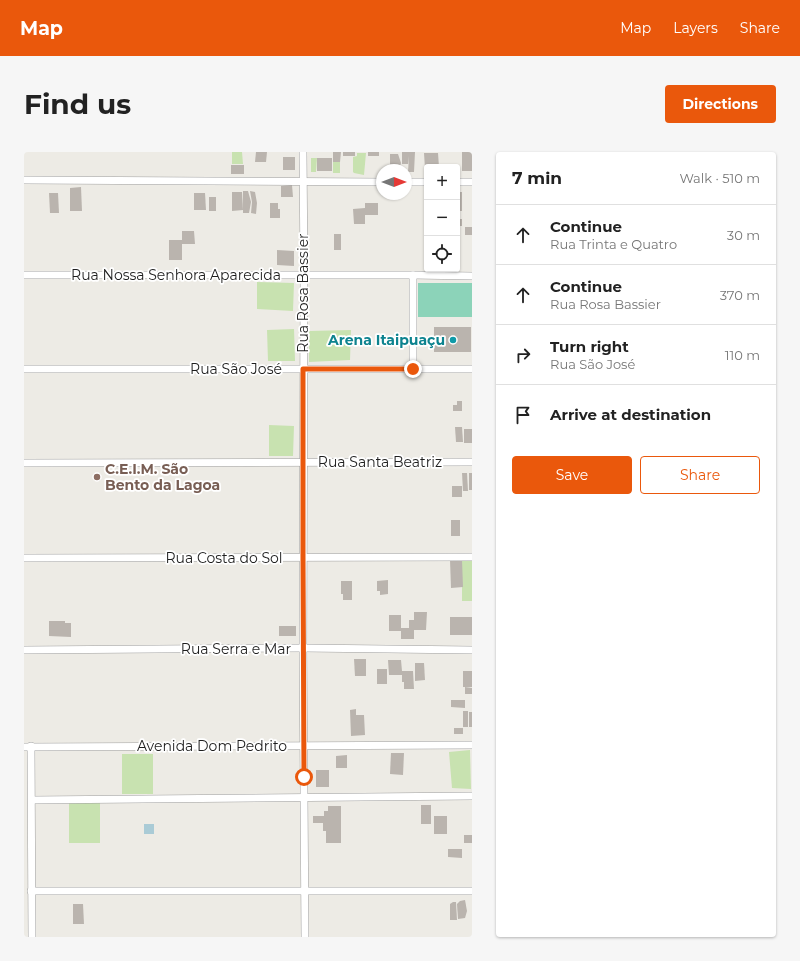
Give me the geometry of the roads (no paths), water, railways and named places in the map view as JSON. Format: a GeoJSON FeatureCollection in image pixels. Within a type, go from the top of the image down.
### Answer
{"type":"FeatureCollection","features":[{"type":"Feature","properties":{"kind":"street","name":"Rua Rosa Bassier"},"geometry":{"type":"LineString","coordinates":[[303,152],[303,648],[305,937]]}},
{"type":"Feature","properties":{"kind":"street"},"geometry":{"type":"LineString","coordinates":[[24,180],[376,182]]}},
{"type":"Feature","properties":{"kind":"street"},"geometry":{"type":"LineString","coordinates":[[412,182],[424,182]]}},
{"type":"Feature","properties":{"kind":"street"},"geometry":{"type":"LineString","coordinates":[[460,182],[472,182]]}},
{"type":"Feature","properties":{"kind":"street","name":"Rua Nossa Senhora Aparecida"},"geometry":{"type":"LineString","coordinates":[[24,275],[472,276]]}},
{"type":"Feature","properties":{"kind":"street"},"geometry":{"type":"LineString","coordinates":[[413,275],[413,369]]}},
{"type":"Feature","properties":{"kind":"street","name":"Rua São José"},"geometry":{"type":"LineString","coordinates":[[24,369],[472,369]]}},
{"type":"Feature","properties":{"kind":"street","name":"Rua Santa Beatriz"},"geometry":{"type":"LineString","coordinates":[[24,463],[472,462]]}},
{"type":"Feature","properties":{"kind":"street","name":"Rua Costa do Sol"},"geometry":{"type":"LineString","coordinates":[[24,558],[472,557]]}},
{"type":"Feature","properties":{"kind":"street","name":"Rua Serra e Mar"},"geometry":{"type":"LineString","coordinates":[[24,650],[303,648],[472,650]]}},
{"type":"Feature","properties":{"kind":"street","name":"Avenida Dom Pedrito"},"geometry":{"type":"LineString","coordinates":[[28,746],[472,745]]}},
{"type":"Feature","properties":{"kind":"street"},"geometry":{"type":"LineString","coordinates":[[28,746],[32,800],[32,937]]}},
{"type":"Feature","properties":{"kind":"street"},"geometry":{"type":"LineString","coordinates":[[32,800],[472,796]]}},
{"type":"Feature","properties":{"kind":"street"},"geometry":{"type":"LineString","coordinates":[[31,891],[472,891]]}},
{"type":"Feature","properties":{"kind":"water"},"geometry":{"type":"Polygon","coordinates":[[[144,824],[154,824],[154,834],[144,834],[144,824]]]}},
{"type":"Feature","properties":{"kind":"place","name":"Arena Itaipuaçu"},"geometry":{"type":"Point","coordinates":[453,340]}},
{"type":"Feature","properties":{"kind":"place","name":"C.E.I.M. São Bento da Lagoa"},"geometry":{"type":"Point","coordinates":[97,477]}}]}
